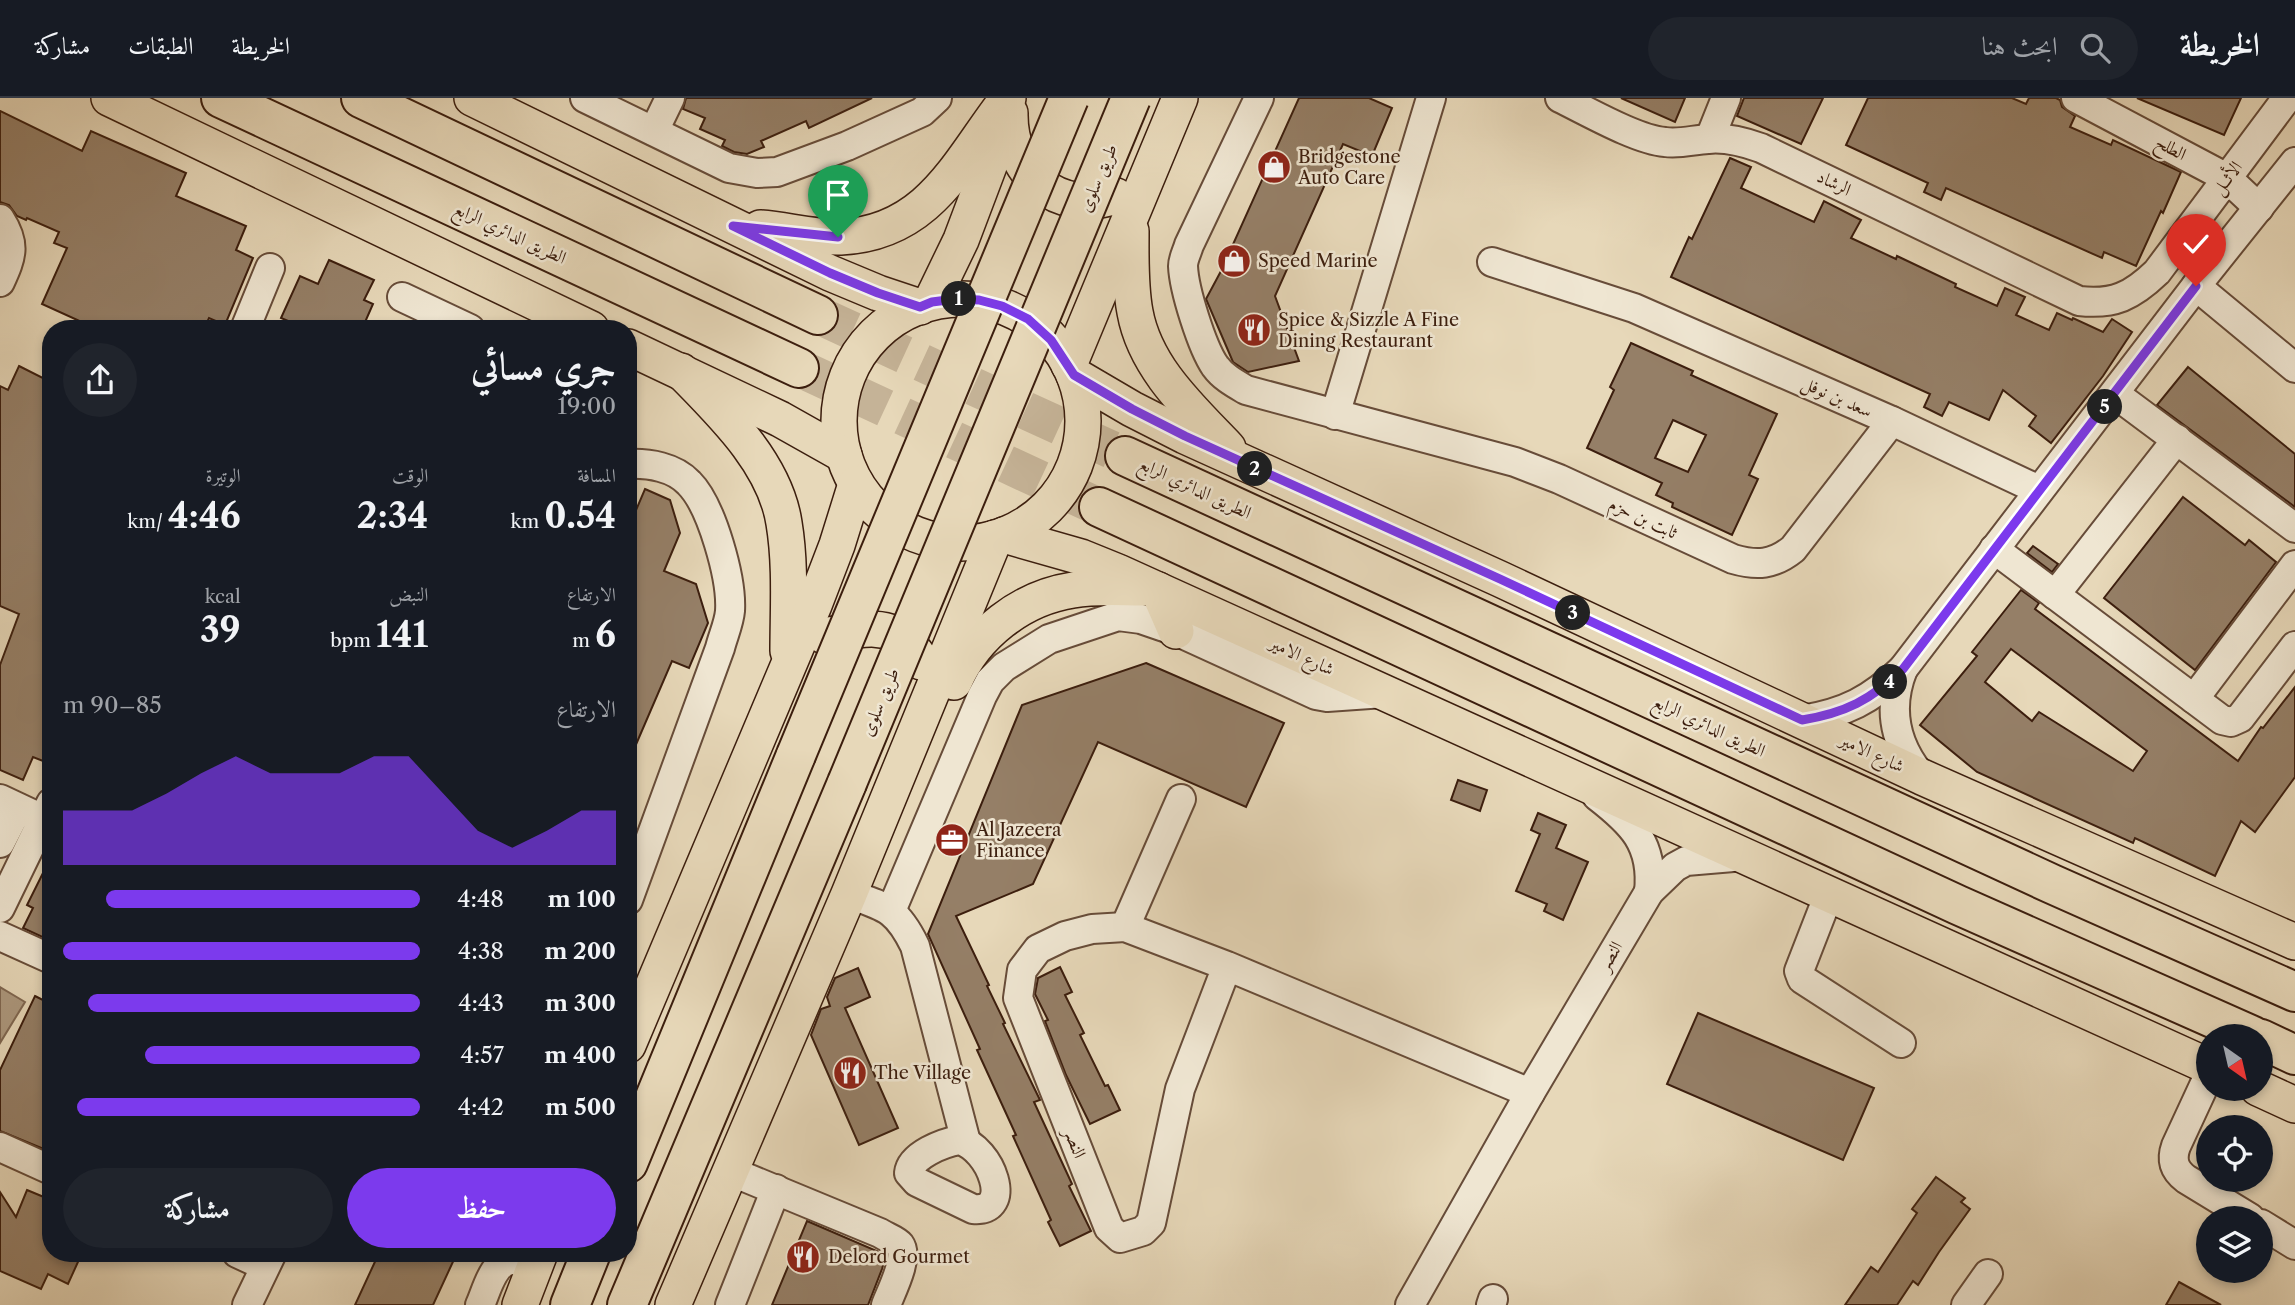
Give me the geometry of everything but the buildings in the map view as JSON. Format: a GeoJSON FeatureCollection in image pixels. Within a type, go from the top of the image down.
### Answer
{"type":"FeatureCollection","features":[{"type":"Feature","properties":{"kind":"highway","name":"الطريق الدائري الرابع"},"geometry":{"type":"LineString","coordinates":[[221,98],[799,368]]}},
{"type":"Feature","properties":{"kind":"highway"},"geometry":{"type":"LineString","coordinates":[[361,98],[818,315]]}},
{"type":"Feature","properties":{"kind":"highway"},"geometry":{"type":"LineString","coordinates":[[637,1141],[1069,98]]}},
{"type":"Feature","properties":{"kind":"highway","name":"طريق سلوى"},"geometry":{"type":"LineString","coordinates":[[626,1305],[847,783],[1131,98]]}},
{"type":"Feature","properties":{"kind":"highway","name":"الطريق الدائري الرابع"},"geometry":{"type":"LineString","coordinates":[[1125,456],[2052,884],[2295,992]]}},
{"type":"Feature","properties":{"kind":"highway"},"geometry":{"type":"LineString","coordinates":[[1099,507],[1958,905],[2226,1024]]}},
{"type":"Feature","properties":{"kind":"highway"},"geometry":{"type":"LineString","coordinates":[[2273,1045],[2295,1055]]}},
{"type":"Feature","properties":{"kind":"highway"},"geometry":{"type":"LineString","coordinates":[[570,1305],[587,1262]]}},
{"type":"Feature","properties":{"kind":"main road"},"geometry":{"type":"LineString","coordinates":[[109,98],[572,320]]}},
{"type":"Feature","properties":{"kind":"main road"},"geometry":{"type":"LineString","coordinates":[[472,98],[830,273],[878,293],[926,304]]}},
{"type":"Feature","properties":{"kind":"main road"},"geometry":{"type":"LineString","coordinates":[[1072,370],[1180,98]]}},
{"type":"Feature","properties":{"kind":"main road"},"geometry":{"type":"LineString","coordinates":[[733,226],[838,237],[858,235],[896,223],[924,205],[946,184],[986,125],[1011,102]]}},
{"type":"Feature","properties":{"kind":"main road"},"geometry":{"type":"LineString","coordinates":[[1011,102],[1010,131],[1014,150],[1037,183],[1054,194],[1094,202],[1114,198],[1132,189],[1147,176]]}},
{"type":"Feature","properties":{"kind":"main road"},"geometry":{"type":"LineString","coordinates":[[926,304],[961,240],[1011,102]]}},
{"type":"Feature","properties":{"kind":"main road"},"geometry":{"type":"LineString","coordinates":[[1131,217],[1135,312],[1147,346],[1175,392],[1242,463]]}},
{"type":"Feature","properties":{"kind":"main road"},"geometry":{"type":"LineString","coordinates":[[955,299],[979,300],[1002,306],[1036,326],[1051,340],[1072,370],[1081,396],[1083,417],[1077,460],[1057,498],[1024,526],[1000,537],[963,544],[931,540],[901,528],[876,509],[850,470],[839,433],[839,410],[844,387],[852,366],[865,347],[880,330],[899,316],[926,304],[955,299]]}},
{"type":"Feature","properties":{"kind":"main road"},"geometry":{"type":"LineString","coordinates":[[637,351],[780,419],[850,470]]}},
{"type":"Feature","properties":{"kind":"main road","name":"شارع الامير"},"geometry":{"type":"LineString","coordinates":[[1072,370],[1132,409],[1242,463],[1500,579],[1922,778],[2295,942]]}},
{"type":"Feature","properties":{"kind":"main road"},"geometry":{"type":"LineString","coordinates":[[681,371],[741,434],[768,478],[779,503],[784,521],[786,547],[788,664]]}},
{"type":"Feature","properties":{"kind":"main road"},"geometry":{"type":"LineString","coordinates":[[637,1024],[823,581],[850,470]]}},
{"type":"Feature","properties":{"kind":"main road"},"geometry":{"type":"LineString","coordinates":[[674,1305],[849,894],[929,697],[1000,537]]}},
{"type":"Feature","properties":{"kind":"main road","name":"شارع الامير"},"geometry":{"type":"LineString","coordinates":[[1000,537],[1081,556],[2196,1061]]}},
{"type":"Feature","properties":{"kind":"main road"},"geometry":{"type":"LineString","coordinates":[[890,792],[902,785],[910,775],[962,663],[983,636],[1021,608],[1059,592],[1086,589],[1156,589],[1176,631]]}},
{"type":"Feature","properties":{"kind":"main road"},"geometry":{"type":"LineString","coordinates":[[788,664],[822,637],[860,629],[881,629],[899,635],[920,656],[929,697]]}},
{"type":"Feature","properties":{"kind":"main road"},"geometry":{"type":"LineString","coordinates":[[2273,1095],[2295,1105]]}},
{"type":"Feature","properties":{"kind":"main road"},"geometry":{"type":"LineString","coordinates":[[520,1305],[537,1262]]}},
{"type":"Feature","properties":{"kind":"street"},"geometry":{"type":"LineString","coordinates":[[585,98],[729,168],[757,173],[776,172],[847,146],[922,112],[937,98]]}},
{"type":"Feature","properties":{"kind":"street"},"geometry":{"type":"LineString","coordinates":[[654,131],[670,98]]}},
{"type":"Feature","properties":{"kind":"street","name":"ثابت بن حزم"},"geometry":{"type":"LineString","coordinates":[[1259,98],[1183,263],[1190,300],[1203,341],[1215,366],[1228,379],[1246,390],[1515,462],[1749,564],[1764,564],[1781,559],[1793,550],[1892,421]]}},
{"type":"Feature","properties":{"kind":"street"},"geometry":{"type":"LineString","coordinates":[[1335,415],[1431,98]]}},
{"type":"Feature","properties":{"kind":"street","name":"الرشاد"},"geometry":{"type":"LineString","coordinates":[[1560,98],[1643,137],[1662,142],[1685,143],[1710,138],[1740,141],[1761,148],[2079,302],[2100,304]]}},
{"type":"Feature","properties":{"kind":"street"},"geometry":{"type":"LineString","coordinates":[[1710,138],[1726,98]]}},
{"type":"Feature","properties":{"kind":"street","name":"الطلح"},"geometry":{"type":"LineString","coordinates":[[2076,98],[2228,178],[2259,208]]}},
{"type":"Feature","properties":{"kind":"street","name":"الأثــل"},"geometry":{"type":"LineString","coordinates":[[2100,304],[2122,298],[2141,288],[2157,272],[2287,98]]}},
{"type":"Feature","properties":{"kind":"street"},"geometry":{"type":"LineString","coordinates":[[1802,720],[1847,710],[1877,692],[1903,669],[2196,286],[2295,162]]}},
{"type":"Feature","properties":{"kind":"street"},"geometry":{"type":"LineString","coordinates":[[0,219],[8,231],[11,245],[10,260],[0,282]]}},
{"type":"Feature","properties":{"kind":"street","name":"سعد بن نوفل"},"geometry":{"type":"LineString","coordinates":[[1492,262],[1634,308],[1892,421],[2039,490]]}},
{"type":"Feature","properties":{"kind":"street"},"geometry":{"type":"LineString","coordinates":[[249,320],[270,268]]}},
{"type":"Feature","properties":{"kind":"street"},"geometry":{"type":"LineString","coordinates":[[2196,286],[2295,368]]}},
{"type":"Feature","properties":{"kind":"street"},"geometry":{"type":"LineString","coordinates":[[402,297],[451,320]]}},
{"type":"Feature","properties":{"kind":"street"},"geometry":{"type":"LineString","coordinates":[[2115,394],[2295,528]]}},
{"type":"Feature","properties":{"kind":"street"},"geometry":{"type":"LineString","coordinates":[[2055,595],[2177,439]]}},
{"type":"Feature","properties":{"kind":"street"},"geometry":{"type":"LineString","coordinates":[[637,463],[662,467],[691,484],[710,520],[730,590],[730,615],[720,648],[637,875]]}},
{"type":"Feature","properties":{"kind":"street"},"geometry":{"type":"LineString","coordinates":[[1994,549],[2222,720],[2231,722],[2240,718],[2295,646]]}},
{"type":"Feature","properties":{"kind":"street"},"geometry":{"type":"LineString","coordinates":[[2193,699],[2295,565]]}},
{"type":"Feature","properties":{"kind":"street"},"geometry":{"type":"LineString","coordinates":[[891,911],[990,681],[1004,667],[1049,639],[1118,616],[1141,619],[1176,631],[1316,695],[1327,697],[1384,693]]}},
{"type":"Feature","properties":{"kind":"street"},"geometry":{"type":"LineString","coordinates":[[1903,669],[1894,702],[1896,726],[1903,750],[1922,778]]}},
{"type":"Feature","properties":{"kind":"street"},"geometry":{"type":"LineString","coordinates":[[1575,779],[1626,822],[1643,844],[1649,860],[1649,892]]}},
{"type":"Feature","properties":{"kind":"street"},"geometry":{"type":"LineString","coordinates":[[1125,927],[1181,799]]}},
{"type":"Feature","properties":{"kind":"street"},"geometry":{"type":"LineString","coordinates":[[0,844],[32,811]]}},
{"type":"Feature","properties":{"kind":"street"},"geometry":{"type":"LineString","coordinates":[[0,908],[32,811]]}},
{"type":"Feature","properties":{"kind":"street","name":"النصر"},"geometry":{"type":"LineString","coordinates":[[1410,1305],[1530,1093],[1649,892],[1675,867],[1686,861],[1748,856]]}},
{"type":"Feature","properties":{"kind":"street"},"geometry":{"type":"LineString","coordinates":[[849,894],[891,911],[905,926],[915,946],[966,1142]]}},
{"type":"Feature","properties":{"kind":"street"},"geometry":{"type":"LineString","coordinates":[[1829,894],[1799,971],[1800,975],[1802,979],[1900,1043]]}},
{"type":"Feature","properties":{"kind":"street","name":"النصر"},"geometry":{"type":"LineString","coordinates":[[1227,966],[1180,1089],[1151,1223],[1143,1231],[1120,1238],[1109,1227],[1018,998],[1022,971],[1038,949],[1065,936],[1091,929],[1125,927],[1227,966],[1530,1093]]}},
{"type":"Feature","properties":{"kind":"street"},"geometry":{"type":"LineString","coordinates":[[0,936],[42,955]]}},
{"type":"Feature","properties":{"kind":"street"},"geometry":{"type":"LineString","coordinates":[[2197,1101],[2176,1146],[2174,1165],[2178,1173],[2186,1179],[2230,1206]]}},
{"type":"Feature","properties":{"kind":"street"},"geometry":{"type":"LineString","coordinates":[[0,1147],[42,1166]]}},
{"type":"Feature","properties":{"kind":"street"},"geometry":{"type":"LineString","coordinates":[[730,1171],[880,1233],[899,1244],[903,1254],[901,1266],[886,1305]]}},
{"type":"Feature","properties":{"kind":"street"},"geometry":{"type":"LineString","coordinates":[[730,1305],[776,1189]]}},
{"type":"Feature","properties":{"kind":"street"},"geometry":{"type":"LineString","coordinates":[[2273,1231],[2295,1245]]}},
{"type":"Feature","properties":{"kind":"street"},"geometry":{"type":"LineString","coordinates":[[247,1305],[268,1262]]}},
{"type":"Feature","properties":{"kind":"street"},"geometry":{"type":"LineString","coordinates":[[480,1305],[496,1268],[504,1262]]}},
{"type":"Feature","properties":{"kind":"street"},"geometry":{"type":"LineString","coordinates":[[1966,1305],[1988,1274]]}},
{"type":"Feature","properties":{"kind":"shaded area"},"geometry":{"type":"Polygon","coordinates":[[[0,987],[25,1002],[0,1043],[0,987]]]}},
{"type":"Feature","properties":{"kind":"tunnel"},"geometry":{"type":"LineString","coordinates":[[818,315],[1125,456]]}},
{"type":"Feature","properties":{"kind":"tunnel"},"geometry":{"type":"LineString","coordinates":[[799,368],[1099,507]]}},
{"type":"Feature","properties":{"kind":"place","name":"Bridgestone Auto Care"},"geometry":{"type":"Point","coordinates":[1274,167]}},
{"type":"Feature","properties":{"kind":"place","name":"Speed Marine"},"geometry":{"type":"Point","coordinates":[1234,261]}},
{"type":"Feature","properties":{"kind":"place","name":"Spice & Sizzle A Fine Dining Restaurant"},"geometry":{"type":"Point","coordinates":[1254,330]}},
{"type":"Feature","properties":{"kind":"place","name":"Al Jazeera Finance"},"geometry":{"type":"Point","coordinates":[952,840]}},
{"type":"Feature","properties":{"kind":"place","name":"The Village"},"geometry":{"type":"Point","coordinates":[850,1073]}},
{"type":"Feature","properties":{"kind":"place","name":"Delord Gourmet"},"geometry":{"type":"Point","coordinates":[803,1257]}},
{"type":"Feature","properties":{"kind":"route"},"geometry":{"type":"LineString","coordinates":[[838,237],[733,226],[830,273],[920,307],[932,302],[955,299],[979,300],[1002,306],[1028,319],[1051,340],[1074,375],[1132,409],[1242,463],[1500,579],[1802,720],[1847,710],[1886,686],[1903,669],[2196,286]]}}]}
